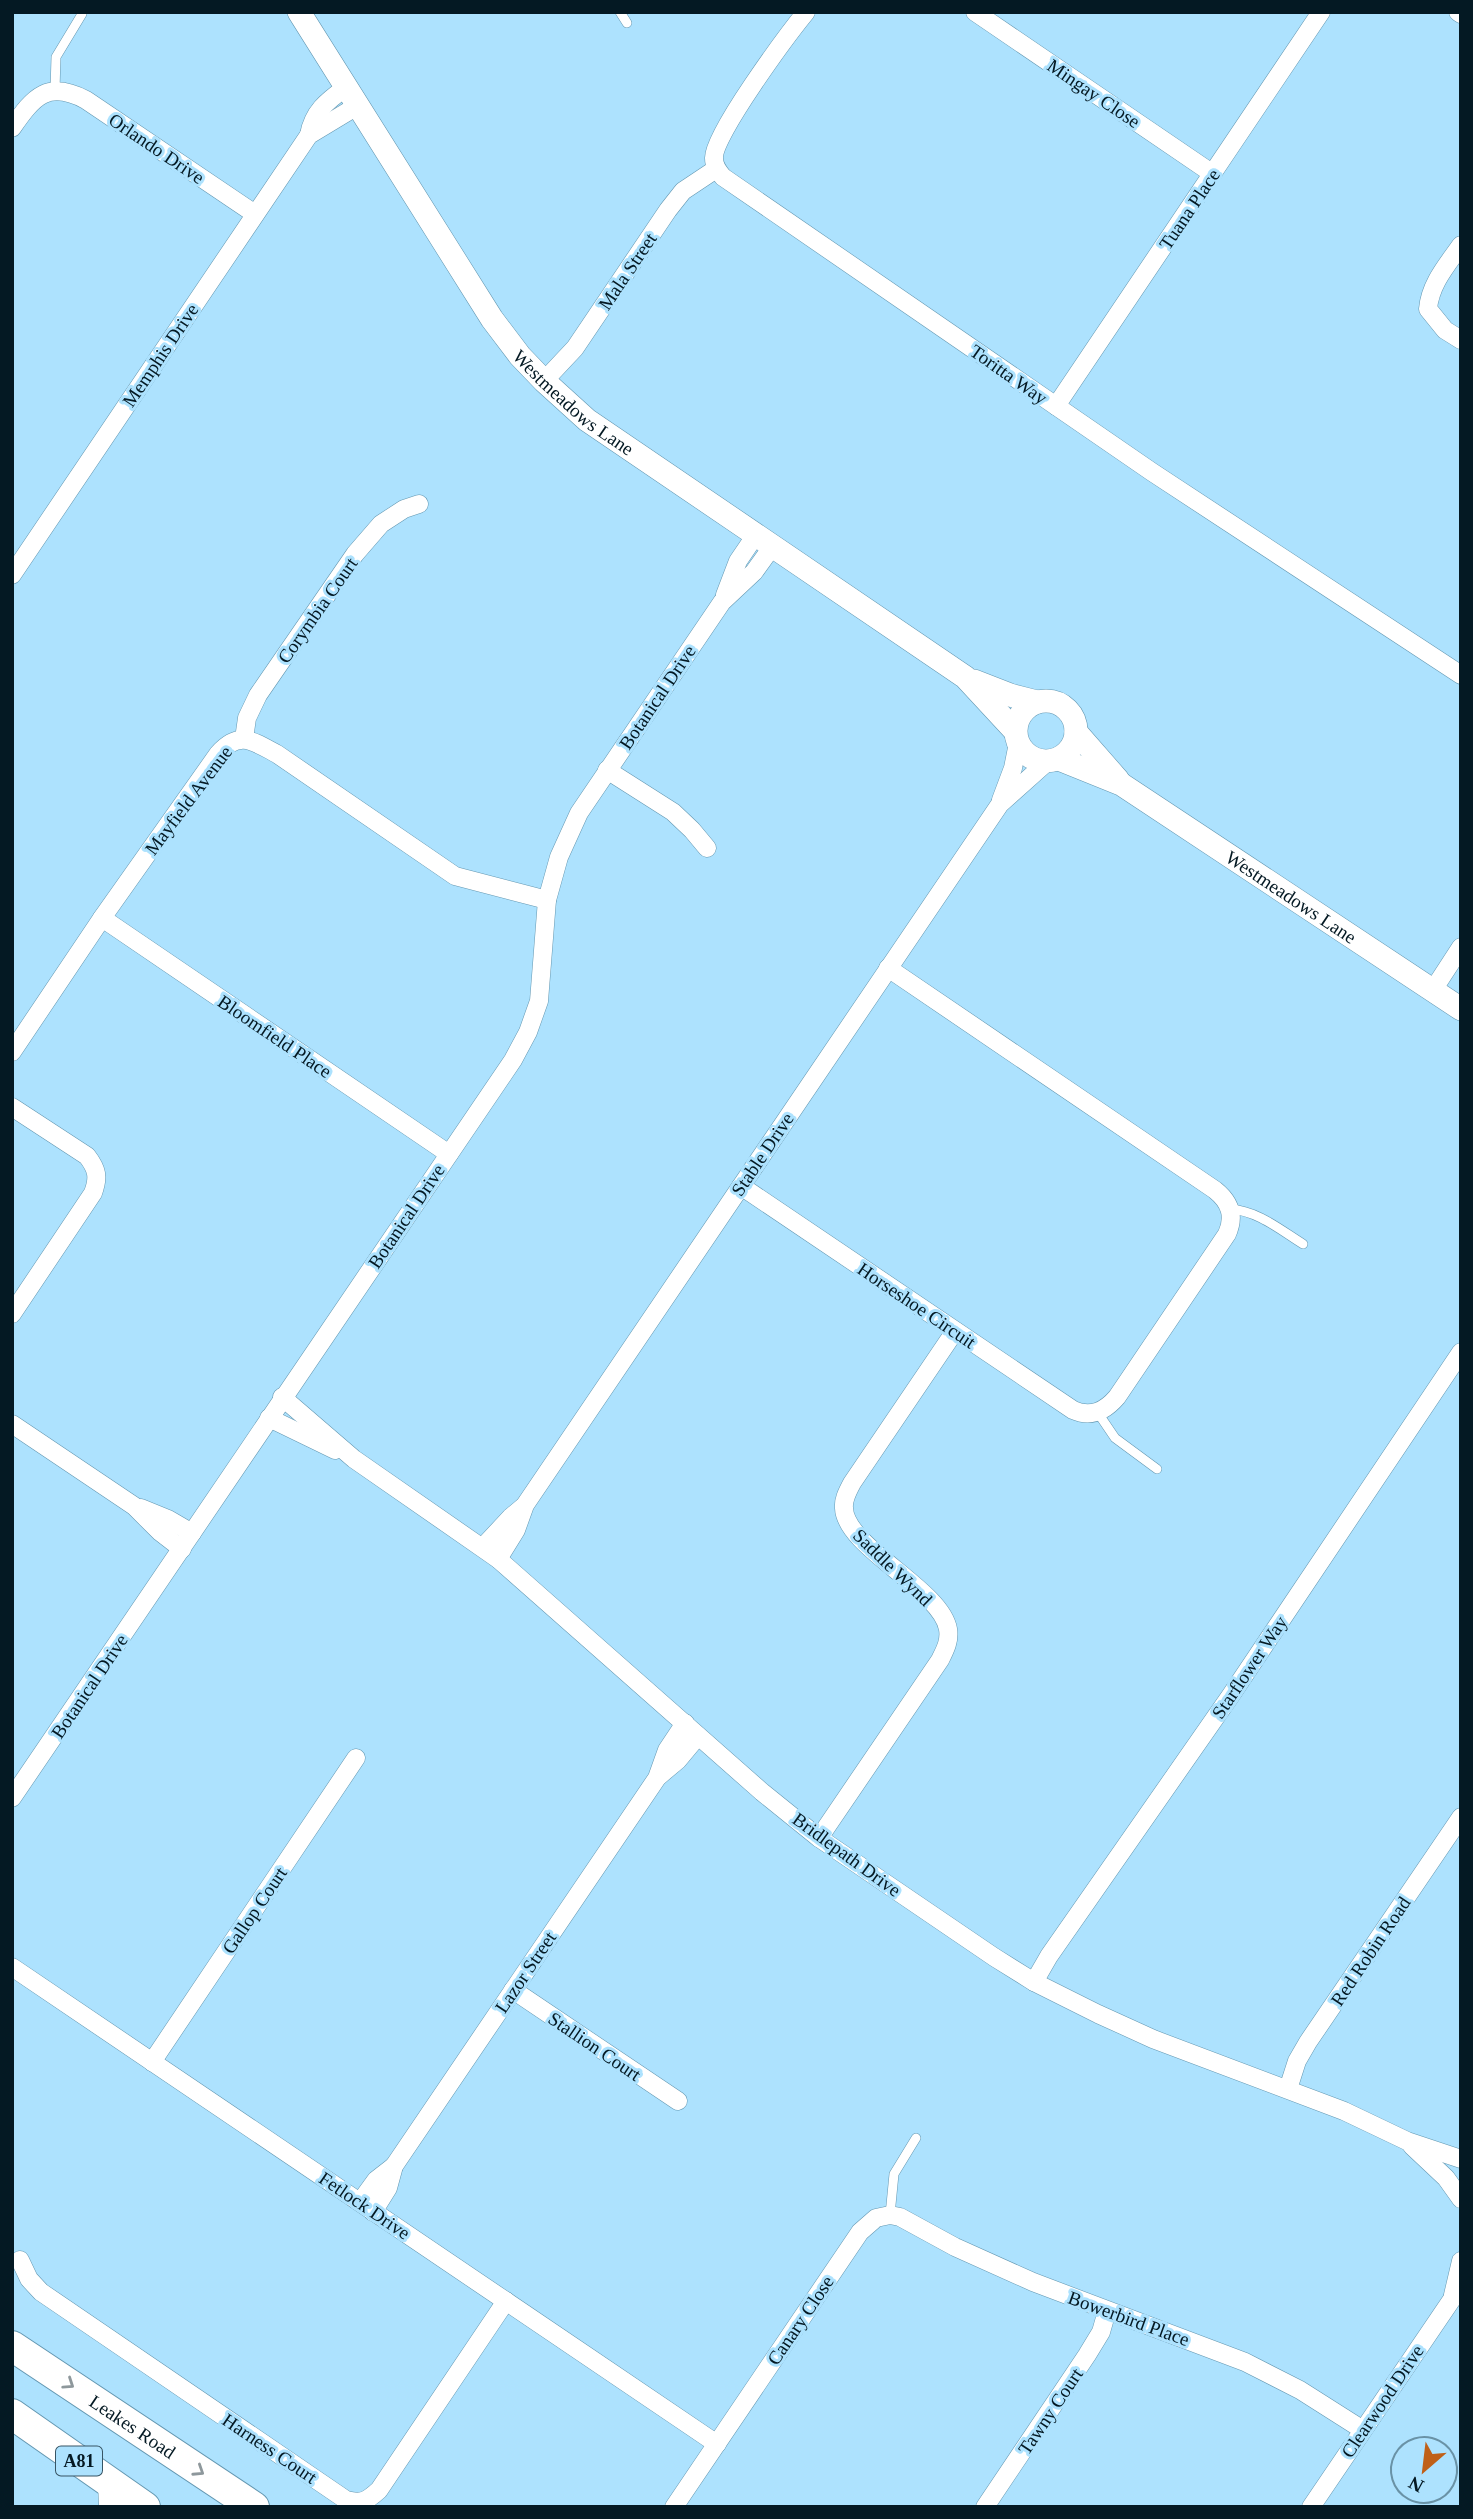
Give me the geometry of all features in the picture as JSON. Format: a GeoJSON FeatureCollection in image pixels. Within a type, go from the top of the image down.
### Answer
{"type":"FeatureCollection","features":[{"type":"Feature","properties":{"kind":"highway","name":"Leakes Road"},"geometry":{"type":"LineString","coordinates":[[12,2346],[254,2507]]}},
{"type":"Feature","properties":{"kind":"highway","name":"A81"},"geometry":{"type":"LineString","coordinates":[[12,2414],[107,2494],[145,2507]]}},
{"type":"Feature","properties":{"kind":"street","name":"Westmeadows Lane"},"geometry":{"type":"LineString","coordinates":[[299,12],[492,319],[520,356],[544,381],[611,438],[965,677],[1010,695],[1037,702]]}},
{"type":"Feature","properties":{"kind":"street"},"geometry":{"type":"LineString","coordinates":[[716,169],[713,158],[721,133],[806,12]]}},
{"type":"Feature","properties":{"kind":"street","name":"Mingay Close"},"geometry":{"type":"LineString","coordinates":[[975,12],[1213,174]]}},
{"type":"Feature","properties":{"kind":"street","name":"Tuana Place"},"geometry":{"type":"LineString","coordinates":[[1056,406],[1321,12]]}},
{"type":"Feature","properties":{"kind":"street"},"geometry":{"type":"LineString","coordinates":[[12,128],[36,98],[55,90]]}},
{"type":"Feature","properties":{"kind":"street","name":"Orlando Drive"},"geometry":{"type":"LineString","coordinates":[[55,90],[67,91],[86,100],[255,214]]}},
{"type":"Feature","properties":{"kind":"street","name":"Memphis Drive"},"geometry":{"type":"LineString","coordinates":[[12,575],[309,135],[351,97]]}},
{"type":"Feature","properties":{"kind":"street","name":"Mala Street"},"geometry":{"type":"LineString","coordinates":[[544,381],[575,348],[668,209],[683,191],[716,169]]}},
{"type":"Feature","properties":{"kind":"street","name":"Toritta Way"},"geometry":{"type":"LineString","coordinates":[[716,169],[738,188],[1056,406],[1461,675]]}},
{"type":"Feature","properties":{"kind":"street"},"geometry":{"type":"LineString","coordinates":[[1461,245],[1434,284],[1429,295],[1428,309],[1445,330],[1461,340]]}},
{"type":"Feature","properties":{"kind":"street","name":"Corymbia Court"},"geometry":{"type":"LineString","coordinates":[[244,739],[247,718],[258,695],[355,554],[381,524],[404,509],[419,504]]}},
{"type":"Feature","properties":{"kind":"street","name":"Botanical Drive"},"geometry":{"type":"LineString","coordinates":[[12,1798],[513,1060],[528,1032],[539,1001],[547,900],[559,857],[579,813],[722,602],[754,572],[763,541]]}},
{"type":"Feature","properties":{"kind":"street","name":"Westmeadows Lane"},"geometry":{"type":"LineString","coordinates":[[965,677],[1016,737]]}},
{"type":"Feature","properties":{"kind":"street"},"geometry":{"type":"LineString","coordinates":[[1037,702],[1055,702],[1064,707],[1071,714],[1076,732],[1071,748],[1053,760],[1037,761],[1027,756],[1016,737],[1021,713],[1037,702]]}},
{"type":"Feature","properties":{"kind":"street","name":"Westmeadows Lane"},"geometry":{"type":"LineString","coordinates":[[1076,732],[1121,784]]}},
{"type":"Feature","properties":{"kind":"street","name":"Stable Drive"},"geometry":{"type":"LineString","coordinates":[[498,1559],[516,1530],[525,1505],[1000,804],[1013,768],[1016,737]]}},
{"type":"Feature","properties":{"kind":"street","name":"Mayfield Avenue"},"geometry":{"type":"LineString","coordinates":[[12,1052],[102,918],[218,754],[234,740],[244,739],[277,754],[455,876],[547,900]]}},
{"type":"Feature","properties":{"kind":"street","name":"Westmeadows Lane"},"geometry":{"type":"LineString","coordinates":[[1053,760],[1121,784],[1461,1009]]}},
{"type":"Feature","properties":{"kind":"street","name":"Stable Drive"},"geometry":{"type":"LineString","coordinates":[[1000,804],[1053,760]]}},
{"type":"Feature","properties":{"kind":"street"},"geometry":{"type":"LineString","coordinates":[[607,770],[673,812],[707,848]]}},
{"type":"Feature","properties":{"kind":"street","name":"Bloomfield Place"},"geometry":{"type":"LineString","coordinates":[[102,918],[449,1154]]}},
{"type":"Feature","properties":{"kind":"street"},"geometry":{"type":"LineString","coordinates":[[1433,990],[1461,947]]}},
{"type":"Feature","properties":{"kind":"street"},"geometry":{"type":"LineString","coordinates":[[888,968],[1215,1189],[1226,1200],[1231,1223],[1227,1234],[1117,1397],[1098,1413]]}},
{"type":"Feature","properties":{"kind":"street"},"geometry":{"type":"LineString","coordinates":[[12,1107],[87,1156],[95,1166],[97,1181],[93,1193],[12,1314]]}},
{"type":"Feature","properties":{"kind":"street","name":"Horseshoe Circuit"},"geometry":{"type":"LineString","coordinates":[[741,1186],[1073,1410],[1080,1413],[1098,1413]]}},
{"type":"Feature","properties":{"kind":"street","name":"Saddle Wynd"},"geometry":{"type":"LineString","coordinates":[[819,1838],[940,1660],[948,1640],[945,1620],[939,1611],[856,1534],[849,1526],[844,1508],[852,1483],[955,1331]]}},
{"type":"Feature","properties":{"kind":"street","name":"Starflower Way"},"geometry":{"type":"LineString","coordinates":[[1034,1982],[1461,1352]]}},
{"type":"Feature","properties":{"kind":"street","name":"Bridlepath Drive"},"geometry":{"type":"LineString","coordinates":[[282,1397],[354,1459],[498,1559],[762,1792],[819,1838],[994,1957],[1034,1982],[1153,2039],[1343,2111],[1407,2141],[1461,2159]]}},
{"type":"Feature","properties":{"kind":"street","name":"Bridlepath Drive"},"geometry":{"type":"LineString","coordinates":[[269,1418],[354,1459]]}},
{"type":"Feature","properties":{"kind":"street"},"geometry":{"type":"LineString","coordinates":[[12,1424],[134,1506],[182,1549]]}},
{"type":"Feature","properties":{"kind":"street","name":"Stable Drive"},"geometry":{"type":"LineString","coordinates":[[483,1548],[525,1505]]}},
{"type":"Feature","properties":{"kind":"street"},"geometry":{"type":"LineString","coordinates":[[134,1506],[169,1519],[192,1533]]}},
{"type":"Feature","properties":{"kind":"street","name":"Lazor Street"},"geometry":{"type":"LineString","coordinates":[[367,2207],[376,2180],[394,2166],[657,1778],[678,1760],[692,1729]]}},
{"type":"Feature","properties":{"kind":"street","name":"Gallop Court"},"geometry":{"type":"LineString","coordinates":[[152,2062],[356,1758]]}},
{"type":"Feature","properties":{"kind":"street","name":"Red Robin Road"},"geometry":{"type":"LineString","coordinates":[[1288,2089],[1297,2061],[1308,2042],[1461,1817]]}},
{"type":"Feature","properties":{"kind":"street","name":"Fetlock Drive"},"geometry":{"type":"LineString","coordinates":[[12,1967],[717,2444]]}},
{"type":"Feature","properties":{"kind":"street","name":"Stallion Court"},"geometry":{"type":"LineString","coordinates":[[513,1990],[678,2101]]}},
{"type":"Feature","properties":{"kind":"street","name":"Bridlepath Drive"},"geometry":{"type":"LineString","coordinates":[[1407,2141],[1446,2178],[1461,2199]]}},
{"type":"Feature","properties":{"kind":"street","name":"Bowerbird Place"},"geometry":{"type":"LineString","coordinates":[[890,2215],[900,2217],[995,2266],[1245,2362],[1300,2390],[1363,2430]]}},
{"type":"Feature","properties":{"kind":"street","name":"Canary Close"},"geometry":{"type":"LineString","coordinates":[[674,2507],[860,2232],[876,2218],[890,2215]]}},
{"type":"Feature","properties":{"kind":"street","name":"Harness Court"},"geometry":{"type":"LineString","coordinates":[[20,2260],[29,2278],[41,2292],[346,2500],[360,2503],[379,2490],[506,2301]]}},
{"type":"Feature","properties":{"kind":"street","name":"Clearwood Drive"},"geometry":{"type":"LineString","coordinates":[[1311,2507],[1457,2290],[1461,2261]]}},
{"type":"Feature","properties":{"kind":"street","name":"Tawny Court"},"geometry":{"type":"LineString","coordinates":[[985,2507],[1087,2355],[1101,2332],[1107,2311]]}},
{"type":"Feature","properties":{"kind":"lane"},"geometry":{"type":"LineString","coordinates":[[620,12],[627,23]]}},
{"type":"Feature","properties":{"kind":"lane"},"geometry":{"type":"LineString","coordinates":[[55,90],[56,57],[82,14]]}},
{"type":"Feature","properties":{"kind":"lane"},"geometry":{"type":"LineString","coordinates":[[1230,1209],[1245,1210],[1257,1215],[1303,1244]]}},
{"type":"Feature","properties":{"kind":"lane"},"geometry":{"type":"LineString","coordinates":[[1098,1413],[1115,1438],[1157,1469]]}},
{"type":"Feature","properties":{"kind":"lane"},"geometry":{"type":"LineString","coordinates":[[890,2215],[894,2174],[916,2138]]}}]}
